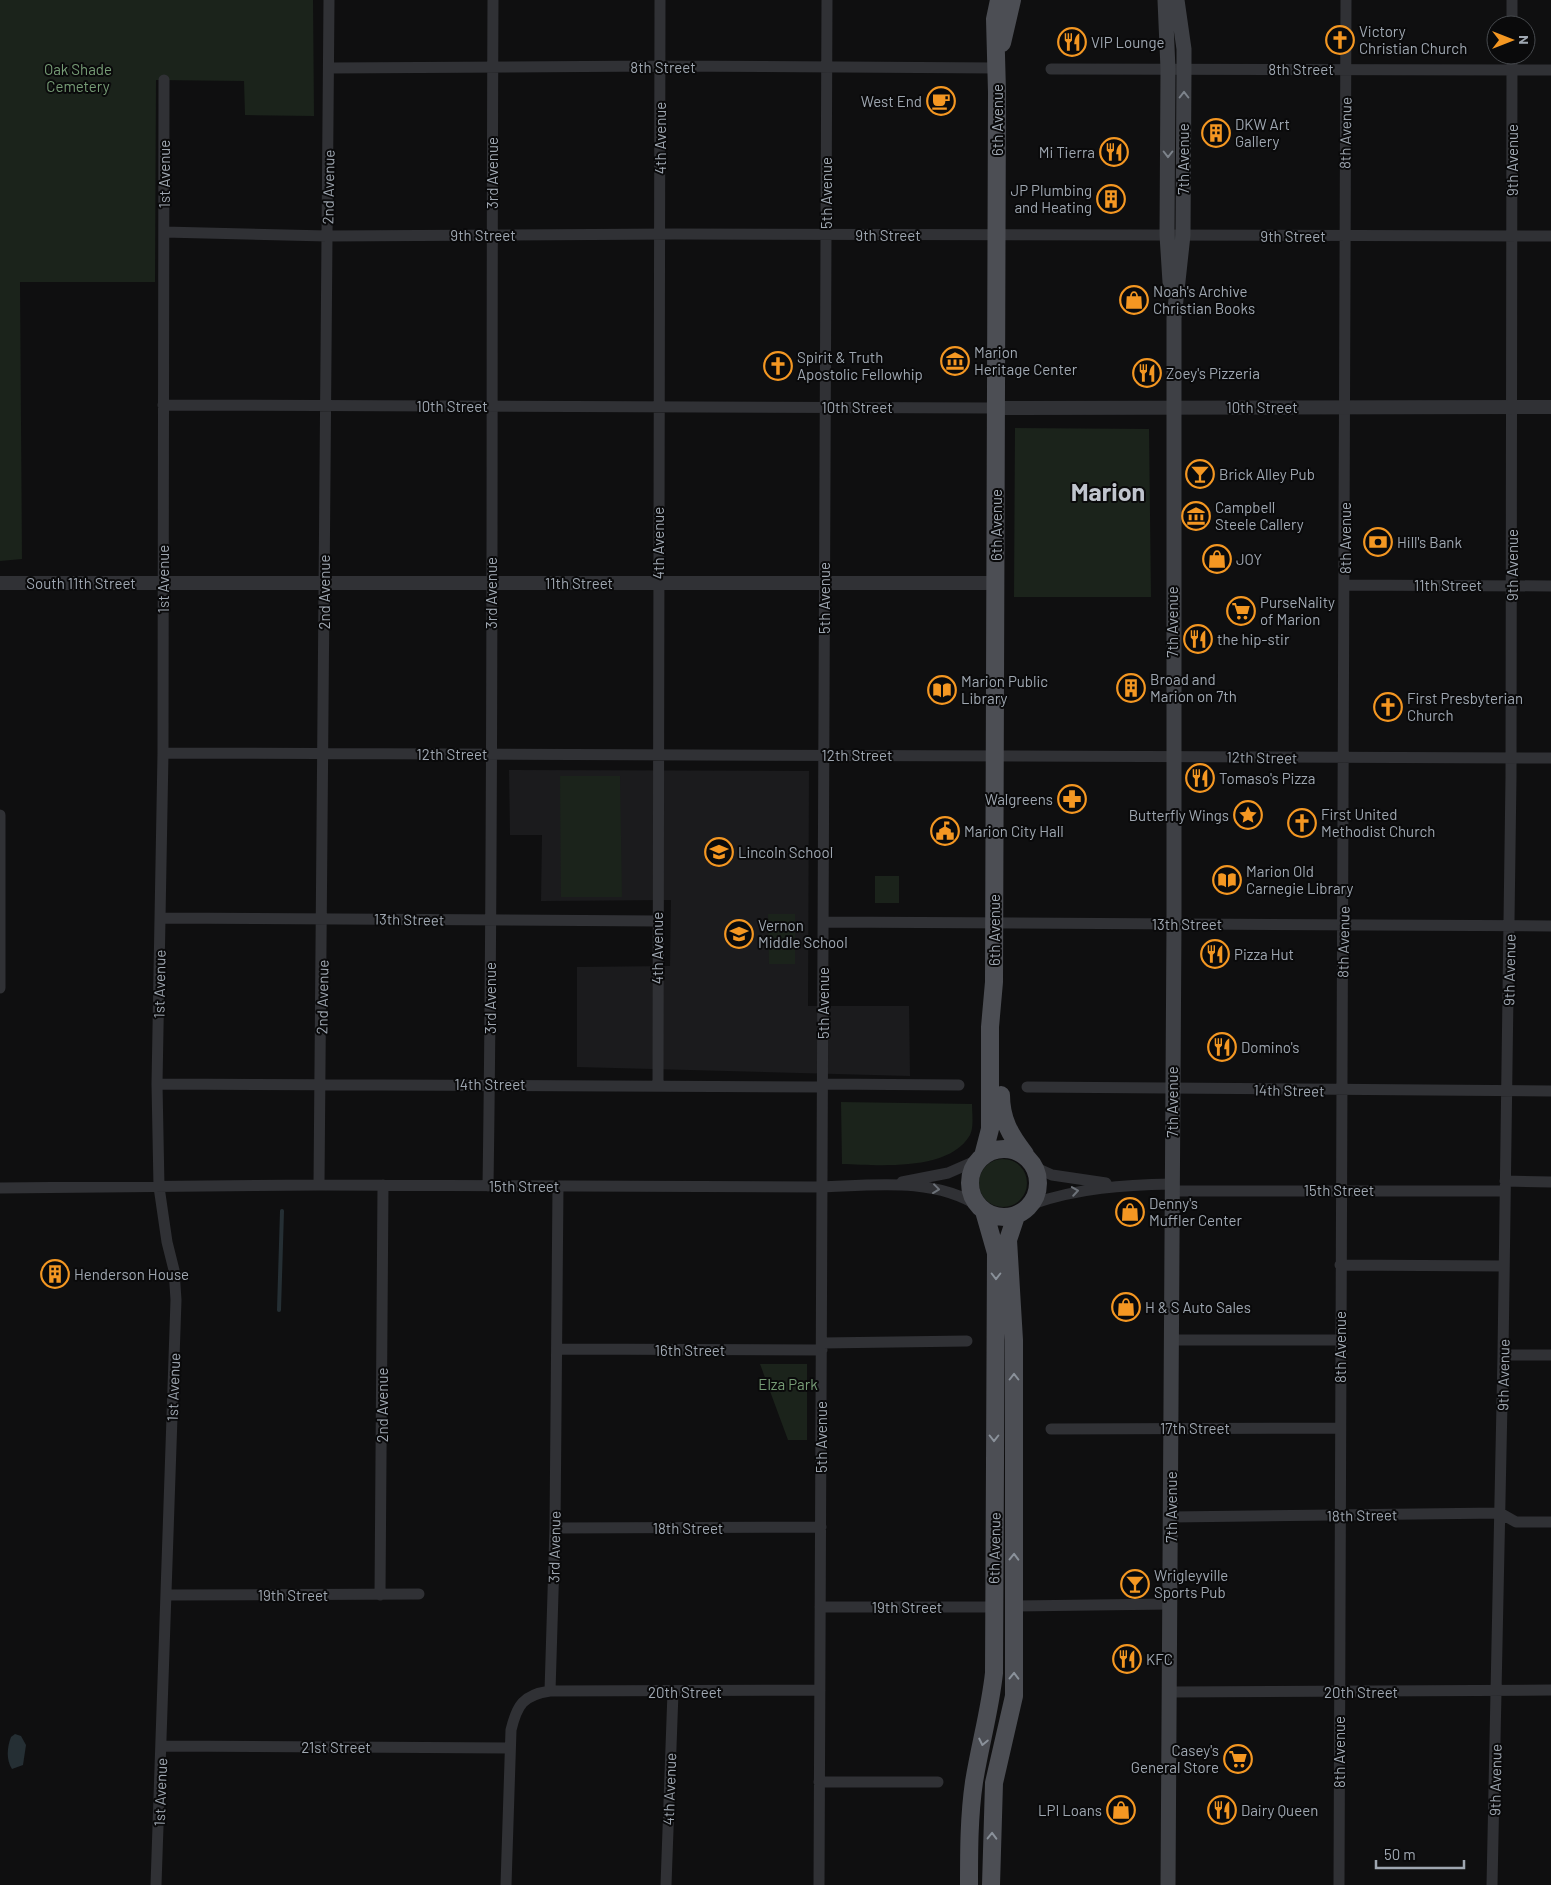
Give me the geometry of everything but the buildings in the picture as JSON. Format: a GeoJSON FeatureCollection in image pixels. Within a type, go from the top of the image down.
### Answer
{"type":"FeatureCollection","features":[{"type":"Feature","properties":{"kind":"main road","name":"6th Avenue"},"geometry":{"type":"LineString","coordinates":[[981,1157],[990,1129],[990,1027],[994,982],[997,235],[997,68],[995,19],[998,0]]}},
{"type":"Feature","properties":{"kind":"main road","name":"6th Avenue"},"geometry":{"type":"LineString","coordinates":[[997,68],[1012,0]]}},
{"type":"Feature","properties":{"kind":"main road","name":"7th Avenue"},"geometry":{"type":"LineString","coordinates":[[1165,0],[1168,70],[1167,235],[1174,318],[1174,924],[1168,1885]]}},
{"type":"Feature","properties":{"kind":"main road","name":"7th Avenue"},"geometry":{"type":"LineString","coordinates":[[1174,318],[1183,235],[1184,48],[1177,0]]}},
{"type":"Feature","properties":{"kind":"main road","name":"6th Avenue"},"geometry":{"type":"LineString","coordinates":[[994,982],[999,1032],[1001,1112],[1011,1137],[1032,1163]]}},
{"type":"Feature","properties":{"kind":"main road"},"geometry":{"type":"LineString","coordinates":[[999,1149],[1007,1149],[1024,1155],[1032,1163],[1038,1182],[1032,1204],[1016,1216],[1003,1218],[982,1209],[972,1197],[970,1175],[981,1157],[999,1149]]}},
{"type":"Feature","properties":{"kind":"main road","name":"6th Avenue"},"geometry":{"type":"LineString","coordinates":[[970,1885],[969,1842],[974,1782],[990,1712],[994,1673],[996,1253],[982,1209]]}},
{"type":"Feature","properties":{"kind":"main road","name":"6th Avenue"},"geometry":{"type":"LineString","coordinates":[[991,1885],[994,1783],[1014,1696],[1014,1340],[1008,1240],[1016,1216]]}},
{"type":"Feature","properties":{"kind":"street","name":"2nd Avenue"},"geometry":{"type":"LineString","coordinates":[[319,1185],[323,917],[329,0]]}},
{"type":"Feature","properties":{"kind":"street","name":"3rd Avenue"},"geometry":{"type":"LineString","coordinates":[[488,1186],[493,754],[491,406],[493,0]]}},
{"type":"Feature","properties":{"kind":"street","name":"4th Avenue"},"geometry":{"type":"LineString","coordinates":[[658,1086],[660,0]]}},
{"type":"Feature","properties":{"kind":"street","name":"5th Avenue"},"geometry":{"type":"LineString","coordinates":[[819,1885],[827,0]]}},
{"type":"Feature","properties":{"kind":"street","name":"8th Avenue"},"geometry":{"type":"LineString","coordinates":[[1339,1885],[1340,1090],[1344,758],[1346,0]]}},
{"type":"Feature","properties":{"kind":"street"},"geometry":{"type":"LineString","coordinates":[[1512,0],[1512,15]]}},
{"type":"Feature","properties":{"kind":"street","name":"9th Avenue"},"geometry":{"type":"LineString","coordinates":[[1492,1885],[1504,1355],[1511,758],[1512,65]]}},
{"type":"Feature","properties":{"kind":"street","name":"8th Street"},"geometry":{"type":"LineString","coordinates":[[329,68],[660,66],[997,68]]}},
{"type":"Feature","properties":{"kind":"street","name":"8th Street"},"geometry":{"type":"LineString","coordinates":[[1051,69],[1551,70]]}},
{"type":"Feature","properties":{"kind":"street","name":"1st Avenue"},"geometry":{"type":"LineString","coordinates":[[156,1885],[176,1300],[174,1270],[167,1242],[159,1187],[157,1084],[163,753],[164,80]]}},
{"type":"Feature","properties":{"kind":"street","name":"9th Street"},"geometry":{"type":"LineString","coordinates":[[164,232],[327,236],[660,234],[1551,236]]}},
{"type":"Feature","properties":{"kind":"street","name":"10th Street"},"geometry":{"type":"LineString","coordinates":[[163,405],[995,408],[1551,407]]}},
{"type":"Feature","properties":{"kind":"street","name":"South 11th Street"},"geometry":{"type":"LineString","coordinates":[[0,583],[162,584]]}},
{"type":"Feature","properties":{"kind":"street","name":"11th Street"},"geometry":{"type":"LineString","coordinates":[[162,584],[996,583]]}},
{"type":"Feature","properties":{"kind":"street","name":"11th Street"},"geometry":{"type":"LineString","coordinates":[[1344,585],[1551,586]]}},
{"type":"Feature","properties":{"kind":"street","name":"12th Street"},"geometry":{"type":"LineString","coordinates":[[163,753],[1551,758]]}},
{"type":"Feature","properties":{"kind":"street"},"geometry":{"type":"LineString","coordinates":[[0,815],[0,988]]}},
{"type":"Feature","properties":{"kind":"street","name":"13th Street"},"geometry":{"type":"LineString","coordinates":[[160,918],[323,917],[658,921]]}},
{"type":"Feature","properties":{"kind":"street","name":"13th Street"},"geometry":{"type":"LineString","coordinates":[[823,922],[1551,926]]}},
{"type":"Feature","properties":{"kind":"street","name":"14th Street"},"geometry":{"type":"LineString","coordinates":[[157,1084],[959,1085]]}},
{"type":"Feature","properties":{"kind":"street","name":"14th Street"},"geometry":{"type":"LineString","coordinates":[[1027,1088],[1551,1091]]}},
{"type":"Feature","properties":{"kind":"street","name":"15th Street"},"geometry":{"type":"LineString","coordinates":[[888,1185],[948,1173],[981,1157]]}},
{"type":"Feature","properties":{"kind":"street","name":"15th Street"},"geometry":{"type":"LineString","coordinates":[[1032,1163],[1052,1175],[1120,1185],[1172,1188],[1340,1190],[1505,1186],[1551,1182]]}},
{"type":"Feature","properties":{"kind":"street","name":"15th Street"},"geometry":{"type":"LineString","coordinates":[[0,1188],[319,1185],[823,1187],[888,1185],[948,1191],[982,1209]]}},
{"type":"Feature","properties":{"kind":"street","name":"2nd Avenue"},"geometry":{"type":"LineString","coordinates":[[380,1595],[383,1185]]}},
{"type":"Feature","properties":{"kind":"street","name":"15th Street"},"geometry":{"type":"LineString","coordinates":[[1032,1204],[1070,1192],[1120,1185]]}},
{"type":"Feature","properties":{"kind":"street","name":"3rd Avenue"},"geometry":{"type":"LineString","coordinates":[[550,1691],[555,1528],[558,1186]]}},
{"type":"Feature","properties":{"kind":"street"},"geometry":{"type":"LineString","coordinates":[[1340,1265],[1504,1266]]}},
{"type":"Feature","properties":{"kind":"street"},"geometry":{"type":"LineString","coordinates":[[1171,1340],[1340,1340]]}},
{"type":"Feature","properties":{"kind":"street","name":"16th Street"},"geometry":{"type":"LineString","coordinates":[[557,1350],[822,1346],[967,1341]]}},
{"type":"Feature","properties":{"kind":"street"},"geometry":{"type":"LineString","coordinates":[[1504,1355],[1551,1355]]}},
{"type":"Feature","properties":{"kind":"street","name":"17th Street"},"geometry":{"type":"LineString","coordinates":[[1051,1429],[1171,1427],[1339,1428]]}},
{"type":"Feature","properties":{"kind":"street","name":"18th Street"},"geometry":{"type":"LineString","coordinates":[[1171,1517],[1500,1513],[1516,1522],[1551,1522]]}},
{"type":"Feature","properties":{"kind":"street","name":"18th Street"},"geometry":{"type":"LineString","coordinates":[[555,1528],[821,1527]]}},
{"type":"Feature","properties":{"kind":"street","name":"19th Street"},"geometry":{"type":"LineString","coordinates":[[166,1596],[419,1594]]}},
{"type":"Feature","properties":{"kind":"street"},"geometry":{"type":"LineString","coordinates":[[1013,1606],[1170,1604]]}},
{"type":"Feature","properties":{"kind":"street","name":"19th Street"},"geometry":{"type":"LineString","coordinates":[[820,1607],[993,1606]]}},
{"type":"Feature","properties":{"kind":"street","name":"20th Street"},"geometry":{"type":"LineString","coordinates":[[550,1691],[820,1690]]}},
{"type":"Feature","properties":{"kind":"street","name":"20th Street"},"geometry":{"type":"LineString","coordinates":[[1170,1692],[1497,1692],[1551,1690]]}},
{"type":"Feature","properties":{"kind":"street"},"geometry":{"type":"LineString","coordinates":[[506,1885],[510,1748],[515,1714],[523,1700],[535,1693],[550,1691]]}},
{"type":"Feature","properties":{"kind":"street","name":"4th Avenue"},"geometry":{"type":"LineString","coordinates":[[666,1885],[673,1692]]}},
{"type":"Feature","properties":{"kind":"street","name":"21st Street"},"geometry":{"type":"LineString","coordinates":[[162,1746],[510,1748]]}},
{"type":"Feature","properties":{"kind":"street"},"geometry":{"type":"LineString","coordinates":[[820,1782],[938,1782]]}},
{"type":"Feature","properties":{"kind":"shaded area","name":"Vernon Middle School"},"geometry":{"type":"Polygon","coordinates":[[[509,770],[809,771],[808,1006],[909,1006],[910,1076],[577,1067],[577,967],[670,966],[671,900],[541,901],[542,835],[510,835],[509,770]]]}},
{"type":"Feature","properties":{"kind":"shaded area"},"geometry":{"type":"Polygon","coordinates":[[[15,1734],[21,1736],[26,1745],[23,1765],[12,1769],[8,1758],[8,1749],[11,1737],[15,1734]]]}},
{"type":"Feature","properties":{"kind":"green space","name":"Oak Shade Cemetery"},"geometry":{"type":"Polygon","coordinates":[[[0,0],[313,0],[314,116],[245,115],[244,81],[156,80],[155,282],[20,282],[22,559],[0,561],[0,0]]]}},
{"type":"Feature","properties":{"kind":"green space"},"geometry":{"type":"Polygon","coordinates":[[[1015,428],[1149,429],[1151,597],[1014,597],[1015,428]]]}},
{"type":"Feature","properties":{"kind":"green space"},"geometry":{"type":"Polygon","coordinates":[[[560,776],[620,776],[622,897],[561,897],[560,776]]]}},
{"type":"Feature","properties":{"kind":"green space"},"geometry":{"type":"Polygon","coordinates":[[[875,876],[899,876],[899,903],[875,903],[875,876]]]}},
{"type":"Feature","properties":{"kind":"green space"},"geometry":{"type":"Polygon","coordinates":[[[768,914],[795,914],[795,964],[769,964],[768,914]]]}},
{"type":"Feature","properties":{"kind":"green space"},"geometry":{"type":"Polygon","coordinates":[[[841,1102],[972,1104],[971,1132],[960,1147],[930,1161],[893,1165],[842,1164],[841,1102]]]}},
{"type":"Feature","properties":{"kind":"green space"},"geometry":{"type":"Polygon","coordinates":[[[1003,1159],[1012,1161],[1020,1166],[1025,1174],[1027,1183],[1025,1192],[1020,1200],[1012,1205],[1003,1207],[994,1205],[986,1200],[981,1192],[979,1183],[981,1174],[986,1166],[994,1161],[1003,1159]]]}},
{"type":"Feature","properties":{"kind":"green space","name":"Elza Park"},"geometry":{"type":"Polygon","coordinates":[[[760,1364],[807,1364],[807,1440],[788,1440],[760,1364]]]}},
{"type":"Feature","properties":{"kind":"waterway"},"geometry":{"type":"LineString","coordinates":[[279,1310],[282,1211]]}},
{"type":"Feature","properties":{"kind":"place","name":"Victory Christian Church"},"geometry":{"type":"Point","coordinates":[1340,40]}},
{"type":"Feature","properties":{"kind":"place","name":"VIP Lounge"},"geometry":{"type":"Point","coordinates":[1072,42]}},
{"type":"Feature","properties":{"kind":"place","name":"West End"},"geometry":{"type":"Point","coordinates":[941,101]}},
{"type":"Feature","properties":{"kind":"place","name":"DKW Art Gallery"},"geometry":{"type":"Point","coordinates":[1216,133]}},
{"type":"Feature","properties":{"kind":"place","name":"Mi Tierra"},"geometry":{"type":"Point","coordinates":[1114,152]}},
{"type":"Feature","properties":{"kind":"place","name":"JP Plumbing and Heating"},"geometry":{"type":"Point","coordinates":[1111,199]}},
{"type":"Feature","properties":{"kind":"place","name":"Noah's Archive Christian Books"},"geometry":{"type":"Point","coordinates":[1134,300]}},
{"type":"Feature","properties":{"kind":"place","name":"Marion Heritage Center"},"geometry":{"type":"Point","coordinates":[955,361]}},
{"type":"Feature","properties":{"kind":"place","name":"Spirit & Truth Apostolic Fellowhip"},"geometry":{"type":"Point","coordinates":[778,366]}},
{"type":"Feature","properties":{"kind":"place","name":"Zoey's Pizzeria"},"geometry":{"type":"Point","coordinates":[1147,373]}},
{"type":"Feature","properties":{"kind":"place","name":"Brick Alley Pub"},"geometry":{"type":"Point","coordinates":[1200,474]}},
{"type":"Feature","properties":{"kind":"place","name":"Campbell Steele Callery"},"geometry":{"type":"Point","coordinates":[1196,516]}},
{"type":"Feature","properties":{"kind":"place","name":"Hill's Bank"},"geometry":{"type":"Point","coordinates":[1378,542]}},
{"type":"Feature","properties":{"kind":"place","name":"JOY"},"geometry":{"type":"Point","coordinates":[1217,559]}},
{"type":"Feature","properties":{"kind":"place","name":"PurseNality of Marion"},"geometry":{"type":"Point","coordinates":[1241,611]}},
{"type":"Feature","properties":{"kind":"place","name":"the hip-stir"},"geometry":{"type":"Point","coordinates":[1198,639]}},
{"type":"Feature","properties":{"kind":"place","name":"Broad and Marion on 7th"},"geometry":{"type":"Point","coordinates":[1131,688]}},
{"type":"Feature","properties":{"kind":"place","name":"Marion Public Library"},"geometry":{"type":"Point","coordinates":[942,690]}},
{"type":"Feature","properties":{"kind":"place","name":"First Presbyterian Church"},"geometry":{"type":"Point","coordinates":[1388,707]}},
{"type":"Feature","properties":{"kind":"place","name":"Tomaso's Pizza"},"geometry":{"type":"Point","coordinates":[1200,778]}},
{"type":"Feature","properties":{"kind":"place","name":"Walgreens"},"geometry":{"type":"Point","coordinates":[1072,799]}},
{"type":"Feature","properties":{"kind":"place","name":"Butterfly Wings"},"geometry":{"type":"Point","coordinates":[1248,815]}},
{"type":"Feature","properties":{"kind":"place","name":"First United Methodist Church"},"geometry":{"type":"Point","coordinates":[1302,823]}},
{"type":"Feature","properties":{"kind":"place","name":"Marion City Hall"},"geometry":{"type":"Point","coordinates":[945,831]}},
{"type":"Feature","properties":{"kind":"place","name":"Lincoln School"},"geometry":{"type":"Point","coordinates":[719,852]}},
{"type":"Feature","properties":{"kind":"place","name":"Marion Old Carnegie Library"},"geometry":{"type":"Point","coordinates":[1227,880]}},
{"type":"Feature","properties":{"kind":"place","name":"Vernon Middle School"},"geometry":{"type":"Point","coordinates":[739,934]}},
{"type":"Feature","properties":{"kind":"place","name":"Pizza Hut"},"geometry":{"type":"Point","coordinates":[1215,954]}},
{"type":"Feature","properties":{"kind":"place","name":"Domino's"},"geometry":{"type":"Point","coordinates":[1222,1047]}},
{"type":"Feature","properties":{"kind":"place","name":"Denny's Muffler Center"},"geometry":{"type":"Point","coordinates":[1130,1212]}},
{"type":"Feature","properties":{"kind":"place","name":"Henderson House"},"geometry":{"type":"Point","coordinates":[55,1274]}},
{"type":"Feature","properties":{"kind":"place","name":"H & S Auto Sales"},"geometry":{"type":"Point","coordinates":[1126,1307]}},
{"type":"Feature","properties":{"kind":"place","name":"Wrigleyville Sports Pub"},"geometry":{"type":"Point","coordinates":[1135,1584]}},
{"type":"Feature","properties":{"kind":"place","name":"KFC"},"geometry":{"type":"Point","coordinates":[1127,1659]}},
{"type":"Feature","properties":{"kind":"place","name":"Casey's General Store"},"geometry":{"type":"Point","coordinates":[1238,1759]}},
{"type":"Feature","properties":{"kind":"place","name":"LPI Loans"},"geometry":{"type":"Point","coordinates":[1121,1810]}},
{"type":"Feature","properties":{"kind":"place","name":"Dairy Queen"},"geometry":{"type":"Point","coordinates":[1222,1810]}},
{"type":"Feature","properties":{"kind":"district","name":"Marion"},"geometry":{"type":"Point","coordinates":[1108,491]}}]}
